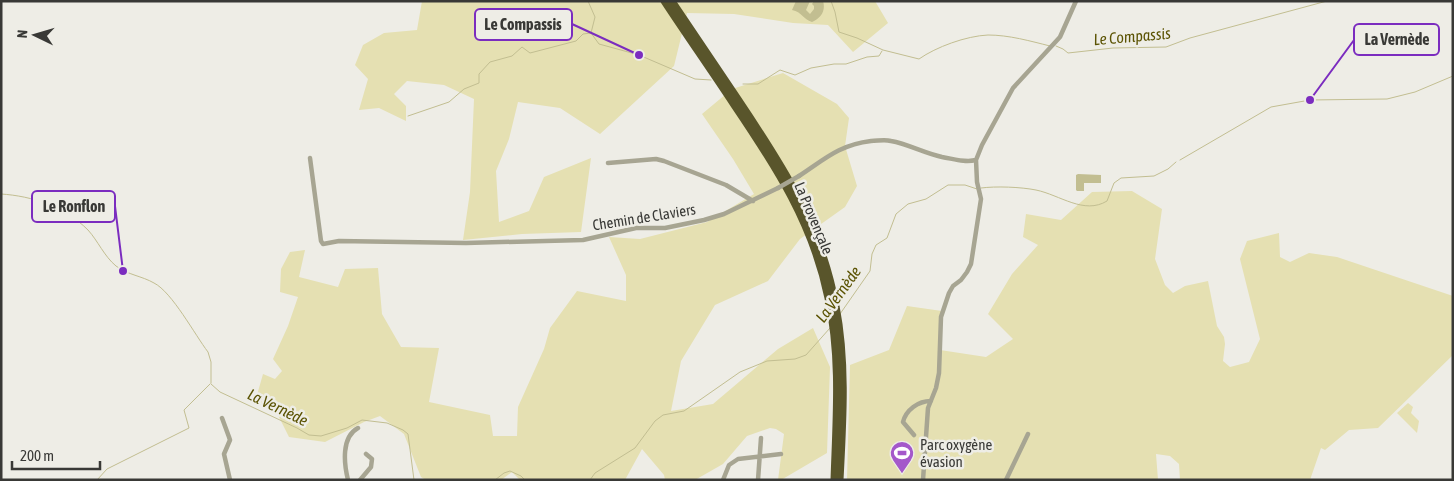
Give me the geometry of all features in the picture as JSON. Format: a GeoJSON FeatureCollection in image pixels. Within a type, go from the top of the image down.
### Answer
{"type":"FeatureCollection","features":[{"type":"Feature","properties":{"kind":"highway","name":"La Provençale"},"geometry":{"type":"LineString","coordinates":[[664,1],[790,192],[816,256],[828,298],[834,333],[837,380],[834,480]]}},
{"type":"Feature","properties":{"kind":"highway","name":"La Provençale"},"geometry":{"type":"LineString","coordinates":[[672,1],[774,152],[796,189],[822,250],[840,326],[844,380],[840,480]]}},
{"type":"Feature","properties":{"kind":"street"},"geometry":{"type":"LineString","coordinates":[[923,480],[926,421],[939,373],[941,317],[949,293],[953,286],[961,280],[971,264],[981,199],[976,160],[984,140],[1009,94],[1056,42],[1076,1]]}},
{"type":"Feature","properties":{"kind":"street","name":"Chemin de Claviers"},"geometry":{"type":"LineString","coordinates":[[310,158],[321,241],[323,244],[339,242],[466,244],[583,240],[636,228],[665,228],[724,214],[778,188],[836,151],[854,144],[882,140],[902,144],[927,154],[961,161],[970,162],[976,160]]}},
{"type":"Feature","properties":{"kind":"street"},"geometry":{"type":"LineString","coordinates":[[608,163],[656,159],[664,161],[726,185],[752,201]]}},
{"type":"Feature","properties":{"kind":"street"},"geometry":{"type":"LineString","coordinates":[[914,435],[903,422],[904,418],[913,407],[922,402],[930,401]]}},
{"type":"Feature","properties":{"kind":"street"},"geometry":{"type":"LineString","coordinates":[[222,418],[230,437],[224,454],[230,480]]}},
{"type":"Feature","properties":{"kind":"street"},"geometry":{"type":"LineString","coordinates":[[348,480],[345,453],[351,433],[358,428]]}},
{"type":"Feature","properties":{"kind":"street"},"geometry":{"type":"LineString","coordinates":[[1006,480],[1028,434]]}},
{"type":"Feature","properties":{"kind":"street"},"geometry":{"type":"LineString","coordinates":[[758,480],[761,438]]}},
{"type":"Feature","properties":{"kind":"street"},"geometry":{"type":"LineString","coordinates":[[360,480],[372,467],[372,459],[366,454]]}},
{"type":"Feature","properties":{"kind":"street"},"geometry":{"type":"LineString","coordinates":[[723,480],[727,470],[734,461],[742,458],[781,454]]}},
{"type":"Feature","properties":{"kind":"shaded area"},"geometry":{"type":"Polygon","coordinates":[[[422,1],[875,1],[888,23],[853,52],[828,25],[793,23],[734,14],[687,13],[674,66],[600,134],[560,108],[518,102],[509,139],[496,171],[499,222],[529,211],[544,177],[591,158],[581,232],[522,234],[463,240],[470,192],[474,99],[444,85],[407,81],[394,94],[406,106],[406,121],[379,108],[359,110],[368,79],[355,65],[363,45],[384,33],[417,30],[422,1]]]}},
{"type":"Feature","properties":{"kind":"shaded area"},"geometry":{"type":"Polygon","coordinates":[[[796,1],[810,1],[806,10],[810,14],[814,9],[812,4],[814,1],[823,1],[823,11],[812,22],[792,10],[796,1]]]}},
{"type":"Feature","properties":{"kind":"shaded area"},"geometry":{"type":"Polygon","coordinates":[[[783,73],[837,104],[849,118],[845,146],[857,186],[845,207],[800,239],[768,281],[715,305],[681,361],[671,411],[713,404],[778,349],[813,328],[830,367],[827,453],[778,480],[784,434],[770,428],[747,436],[723,464],[695,480],[665,480],[664,475],[642,449],[625,480],[520,480],[512,472],[501,480],[426,480],[421,477],[404,434],[380,416],[325,442],[289,437],[277,413],[255,402],[263,374],[275,379],[282,371],[273,359],[288,326],[298,297],[280,292],[281,269],[290,252],[305,250],[299,277],[338,287],[345,269],[378,268],[382,314],[401,347],[439,348],[429,402],[490,415],[493,436],[517,436],[518,407],[544,349],[550,328],[577,291],[626,301],[626,275],[609,237],[640,239],[707,222],[754,194],[702,114],[732,89],[783,73]]]}},
{"type":"Feature","properties":{"kind":"shaded area"},"geometry":{"type":"Polygon","coordinates":[[[1076,175],[1101,175],[1101,183],[1084,183],[1084,191],[1077,191],[1076,175]]]}},
{"type":"Feature","properties":{"kind":"shaded area"},"geometry":{"type":"Polygon","coordinates":[[[1132,191],[1162,209],[1155,259],[1165,285],[1173,293],[1185,286],[1208,281],[1217,326],[1224,337],[1223,361],[1230,367],[1249,362],[1260,339],[1240,259],[1247,241],[1279,233],[1280,257],[1290,262],[1309,253],[1337,257],[1453,296],[1453,355],[1378,428],[1349,430],[1325,450],[1321,448],[1310,480],[1180,480],[1179,464],[1170,456],[1156,454],[1158,480],[847,480],[850,365],[889,350],[907,306],[942,311],[940,350],[986,357],[1013,339],[988,314],[1012,274],[1038,245],[1023,237],[1026,214],[1061,220],[1092,192],[1132,191]]]}},
{"type":"Feature","properties":{"kind":"shaded area"},"geometry":{"type":"Polygon","coordinates":[[[1408,403],[1413,407],[1411,413],[1419,421],[1417,433],[1397,413],[1408,403]]]}},
{"type":"Feature","properties":{"kind":"waterway","name":"Le Compassis"},"geometry":{"type":"LineString","coordinates":[[588,1],[595,17],[591,33],[599,44],[639,55],[695,79],[711,80]]}},
{"type":"Feature","properties":{"kind":"waterway","name":"Le Compassis"},"geometry":{"type":"LineString","coordinates":[[831,1],[839,32],[883,50],[919,59],[934,50],[952,43],[970,37],[988,35],[1004,36],[1050,46]]}},
{"type":"Feature","properties":{"kind":"waterway","name":"Le Compassis"},"geometry":{"type":"LineString","coordinates":[[1056,46],[1068,53],[1113,48],[1166,47],[1190,38],[1327,1]]}},
{"type":"Feature","properties":{"kind":"waterway","name":"Le Compassis"},"geometry":{"type":"LineString","coordinates":[[408,116],[449,102],[464,89],[479,83],[479,74],[490,62],[512,56],[522,47],[530,53],[576,41],[583,34],[591,33]]}},
{"type":"Feature","properties":{"kind":"waterway","name":"Le Compassis"},"geometry":{"type":"LineString","coordinates":[[743,84],[758,84],[780,70],[795,75],[811,68],[846,64],[867,57],[879,56],[882,51]]}},
{"type":"Feature","properties":{"kind":"waterway","name":"La Vernède"},"geometry":{"type":"LineString","coordinates":[[1180,160],[1271,107],[1310,100],[1387,99],[1415,92],[1453,76]]}},
{"type":"Feature","properties":{"kind":"waterway","name":"La Vernède"},"geometry":{"type":"LineString","coordinates":[[981,188],[1030,189],[1045,192],[1072,203],[1090,206],[1098,205],[1107,201],[1114,183],[1121,178],[1154,176],[1168,169],[1176,162]]}},
{"type":"Feature","properties":{"kind":"waterway","name":"La Vernède"},"geometry":{"type":"LineString","coordinates":[[840,314],[870,271],[872,254],[876,245],[887,238],[896,214],[908,204],[926,199],[948,185],[965,185],[977,189]]}},
{"type":"Feature","properties":{"kind":"waterway"},"geometry":{"type":"LineString","coordinates":[[1,194],[37,200],[59,209],[88,230],[116,266],[161,288],[176,304],[208,352],[211,362],[211,383]]}},
{"type":"Feature","properties":{"kind":"waterway","name":"La Vernède"},"geometry":{"type":"LineString","coordinates":[[590,480],[595,473],[635,448],[655,421],[663,415],[684,411],[740,372],[767,361],[795,359],[806,355],[830,328]]}},
{"type":"Feature","properties":{"kind":"waterway"},"geometry":{"type":"LineString","coordinates":[[97,480],[107,469],[189,428],[184,410],[210,384]]}},
{"type":"Feature","properties":{"kind":"waterway","name":"La Vernède"},"geometry":{"type":"LineString","coordinates":[[211,384],[220,392],[309,435],[321,436],[347,428],[362,420],[387,423],[403,430],[408,434],[414,480]]}},
{"type":"Feature","properties":{"kind":"waterway","name":"La Vernède"},"geometry":{"type":"LineString","coordinates":[[495,480],[510,471],[525,480]]}},
{"type":"Feature","properties":{"kind":"place","name":"Le Compassis"},"geometry":{"type":"Point","coordinates":[639,55]}},
{"type":"Feature","properties":{"kind":"place","name":"La Vernède"},"geometry":{"type":"Point","coordinates":[1310,100]}},
{"type":"Feature","properties":{"kind":"place","name":"Le Ronflon"},"geometry":{"type":"Point","coordinates":[123,271]}},
{"type":"Feature","properties":{"kind":"place","name":"Parc oxygène évasion"},"geometry":{"type":"Point","coordinates":[902,474]}}]}
